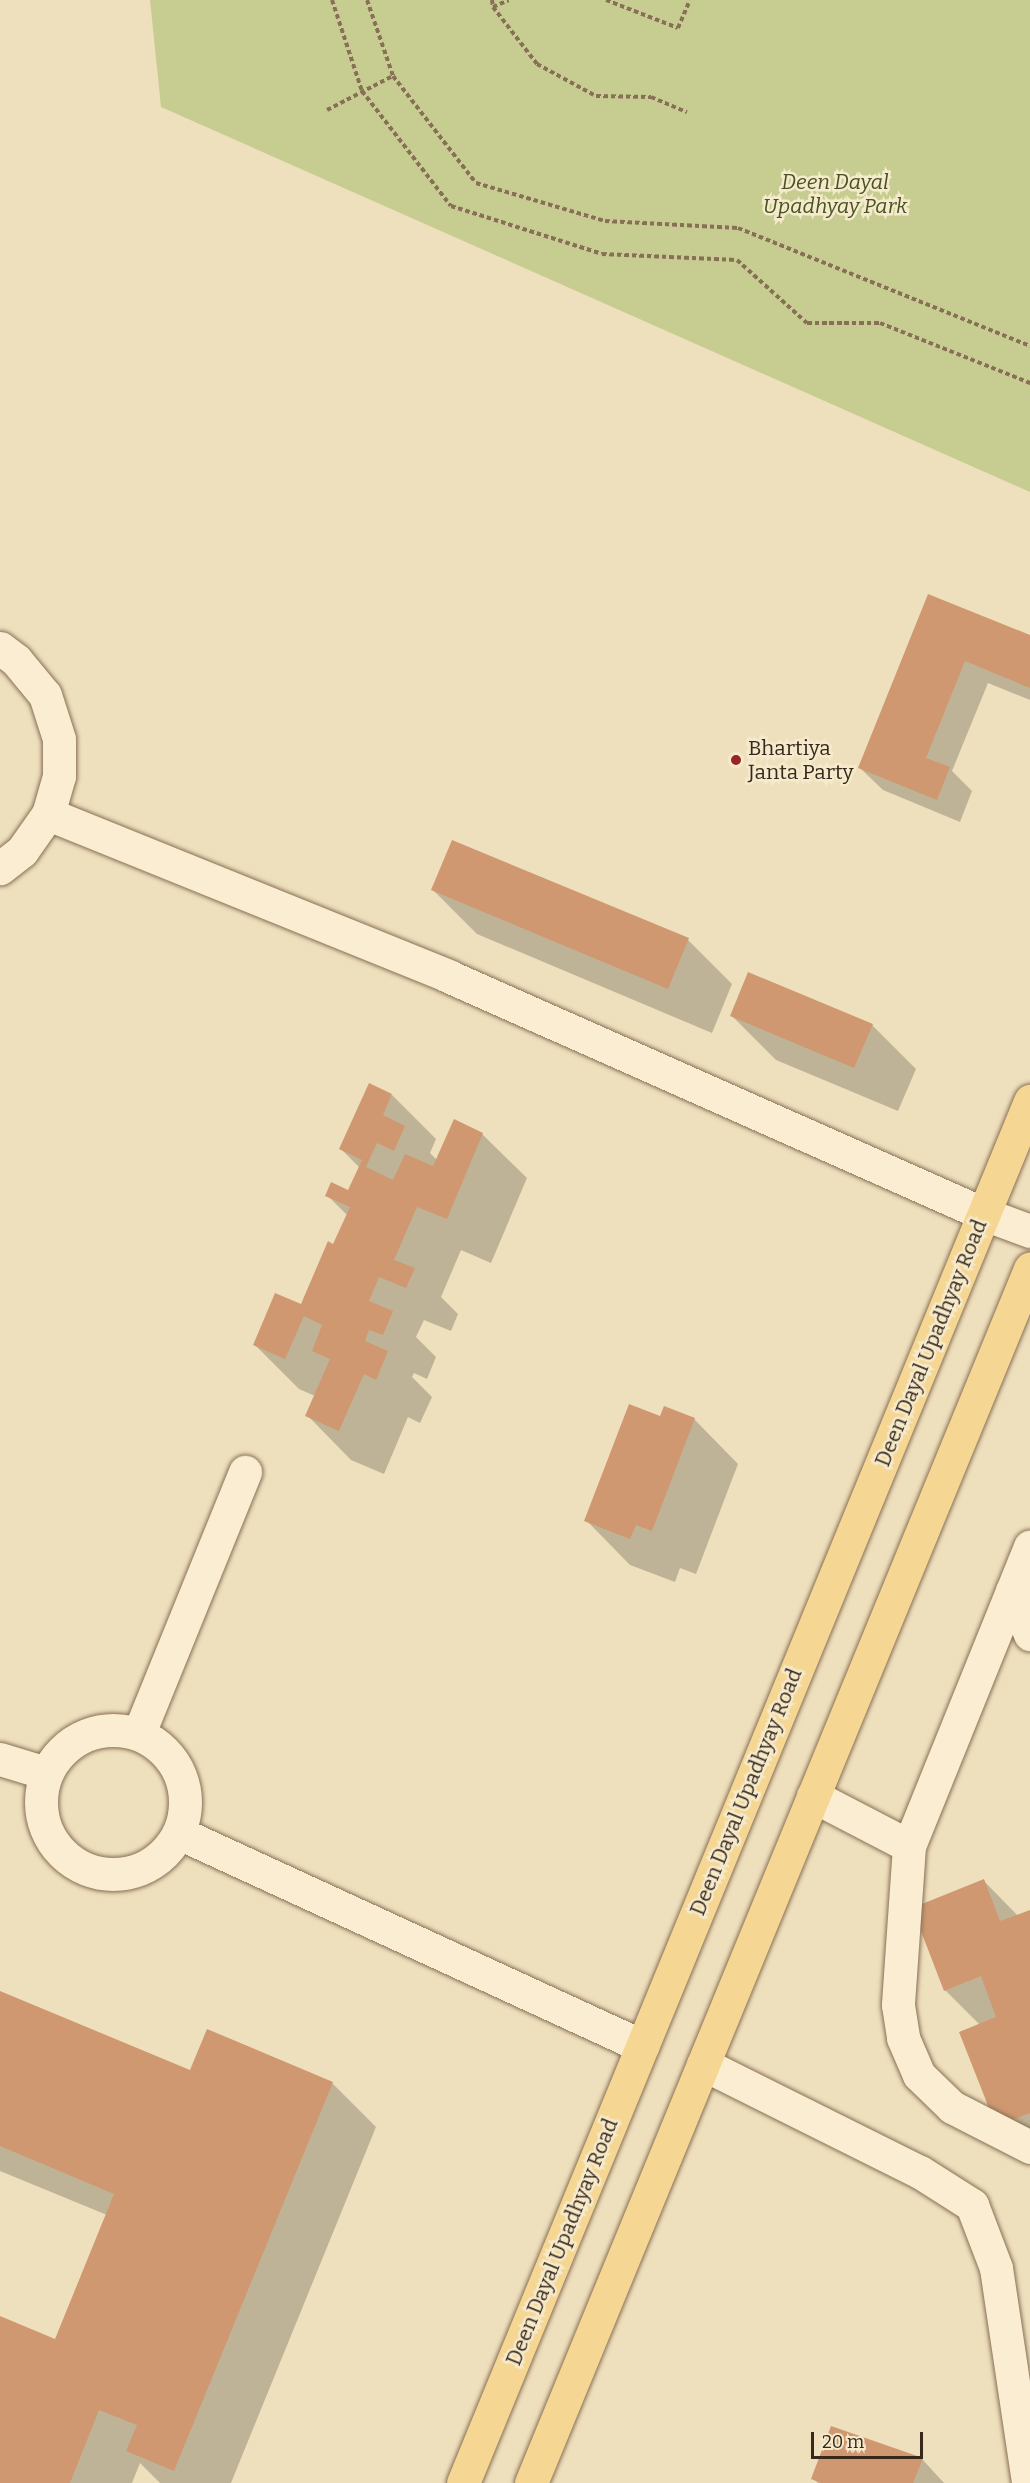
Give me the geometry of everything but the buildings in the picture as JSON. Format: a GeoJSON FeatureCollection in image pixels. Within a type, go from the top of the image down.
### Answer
{"type":"FeatureCollection","features":[{"type":"Feature","properties":{"kind":"main road","name":"Deen Dayal Upadhyay Road"},"geometry":{"type":"LineString","coordinates":[[463,2483],[1030,1101]]}},
{"type":"Feature","properties":{"kind":"main road"},"geometry":{"type":"LineString","coordinates":[[531,2483],[1030,1269]]}},
{"type":"Feature","properties":{"kind":"street"},"geometry":{"type":"LineString","coordinates":[[0,648],[16,660],[45,695],[59,739],[59,776],[48,814],[22,851],[0,868]]}},
{"type":"Feature","properties":{"kind":"street"},"geometry":{"type":"LineString","coordinates":[[48,814],[448,976],[984,1214],[1030,1230]]}},
{"type":"Feature","properties":{"kind":"street"},"geometry":{"type":"LineString","coordinates":[[139,1733],[245,1472]]}},
{"type":"Feature","properties":{"kind":"street"},"geometry":{"type":"LineString","coordinates":[[1027,2144],[952,2107],[919,2074],[903,2038],[898,2005],[909,1846],[1030,1546]]}},
{"type":"Feature","properties":{"kind":"street"},"geometry":{"type":"LineString","coordinates":[[1012,1591],[1030,1634]]}},
{"type":"Feature","properties":{"kind":"street"},"geometry":{"type":"LineString","coordinates":[[106,1729],[139,1733],[162,1747],[178,1770],[186,1804],[179,1833],[164,1854],[141,1869],[116,1875],[95,1873],[70,1861],[52,1842],[40,1810],[46,1773],[60,1752],[78,1737],[106,1729]]}},
{"type":"Feature","properties":{"kind":"street"},"geometry":{"type":"LineString","coordinates":[[0,1759],[46,1773]]}},
{"type":"Feature","properties":{"kind":"street"},"geometry":{"type":"LineString","coordinates":[[813,1796],[909,1846]]}},
{"type":"Feature","properties":{"kind":"street"},"geometry":{"type":"LineString","coordinates":[[179,1833],[642,2046]]}},
{"type":"Feature","properties":{"kind":"street"},"geometry":{"type":"LineString","coordinates":[[704,2064],[920,2172],[972,2205],[996,2268],[1028,2483]]}},
{"type":"Feature","properties":{"kind":"path"},"geometry":{"type":"LineString","coordinates":[[332,0],[362,91],[451,206],[602,254],[737,260],[807,323],[880,323],[1030,383]]}},
{"type":"Feature","properties":{"kind":"path"},"geometry":{"type":"LineString","coordinates":[[367,0],[393,76],[476,183],[605,221],[738,228],[1030,346]]}},
{"type":"Feature","properties":{"kind":"path"},"geometry":{"type":"LineString","coordinates":[[492,0],[493,7],[537,64],[596,96],[651,97],[687,112]]}},
{"type":"Feature","properties":{"kind":"path"},"geometry":{"type":"LineString","coordinates":[[493,7],[509,0]]}},
{"type":"Feature","properties":{"kind":"path"},"geometry":{"type":"LineString","coordinates":[[606,0],[678,28],[690,0]]}},
{"type":"Feature","properties":{"kind":"path"},"geometry":{"type":"LineString","coordinates":[[327,110],[393,76]]}},
{"type":"Feature","properties":{"kind":"green space","name":"Deen Dayal Upadhyay Park"},"geometry":{"type":"Polygon","coordinates":[[[150,0],[1030,0],[1030,492],[161,107],[150,0]]]}},
{"type":"Feature","properties":{"kind":"place","name":"Bhartiya Janta Party"},"geometry":{"type":"Point","coordinates":[736,760]}}]}
